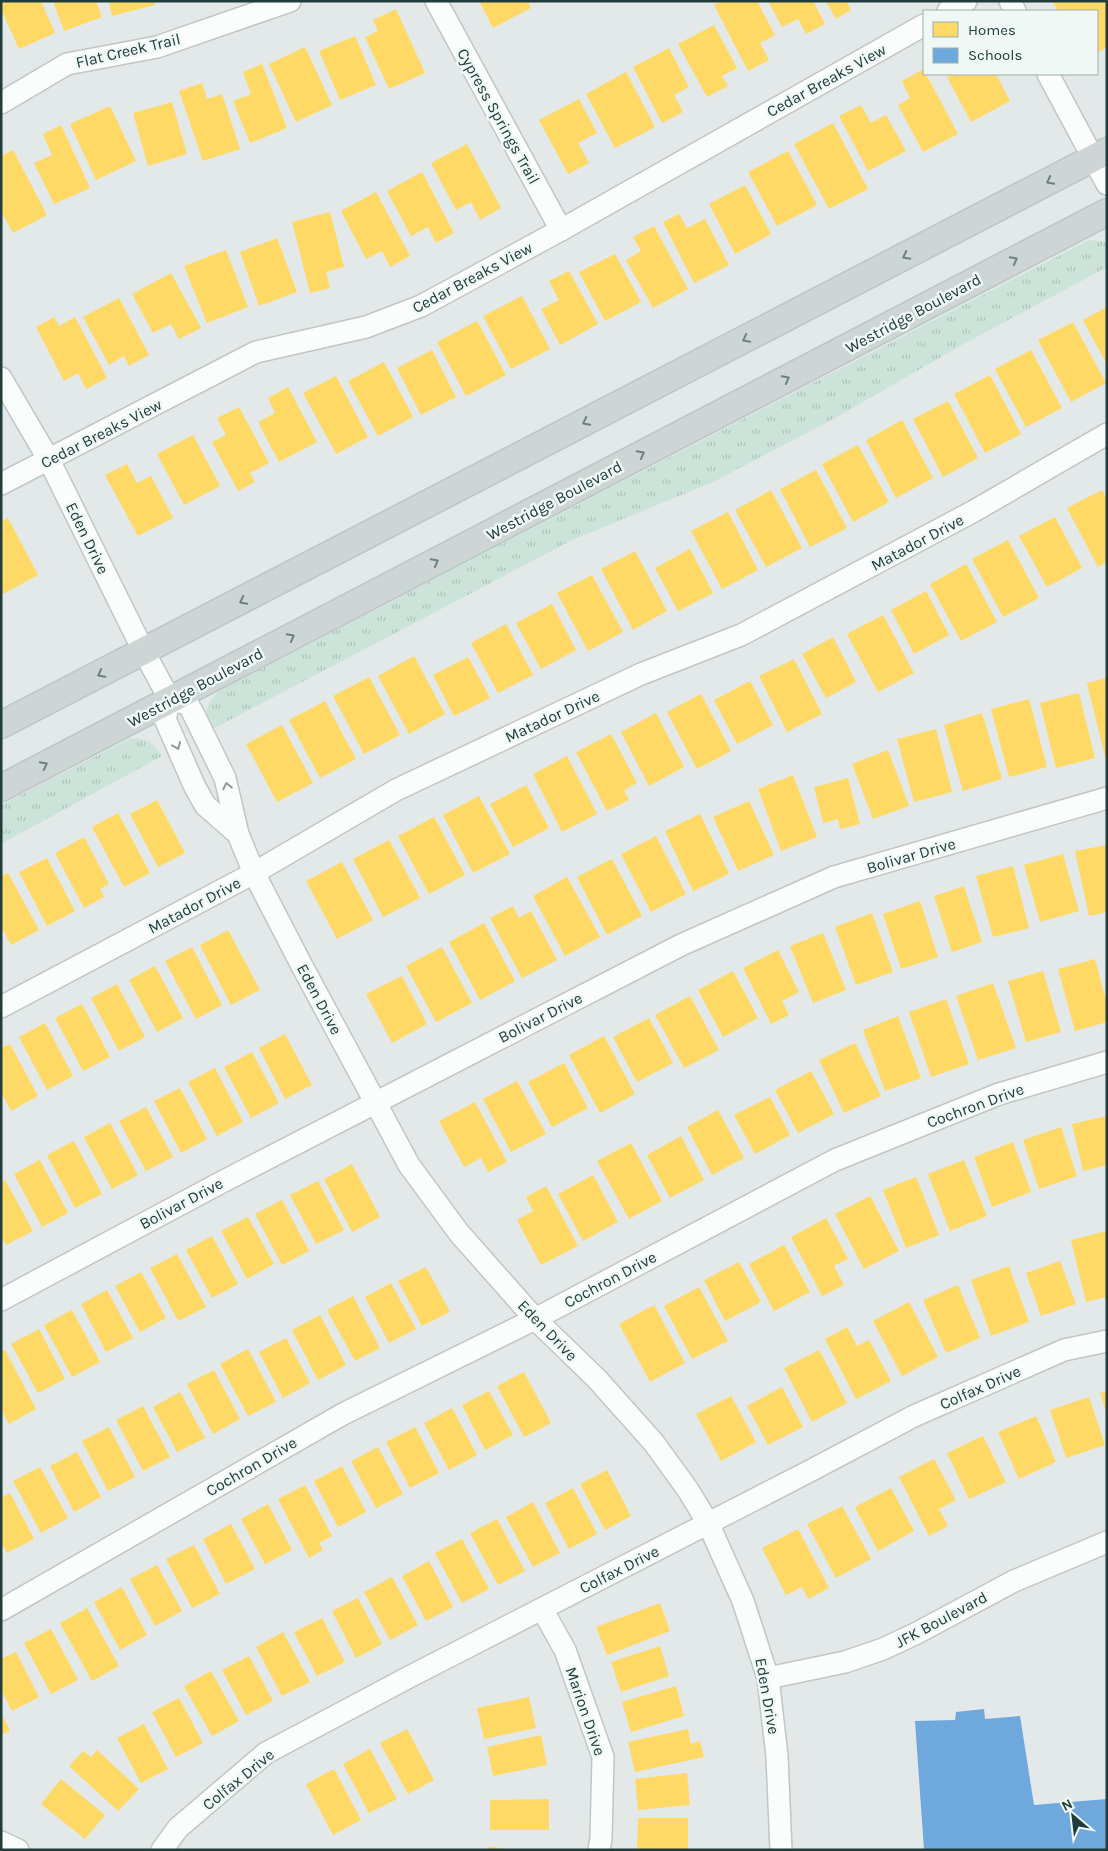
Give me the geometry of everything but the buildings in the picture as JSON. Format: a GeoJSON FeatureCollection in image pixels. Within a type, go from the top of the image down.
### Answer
{"type":"FeatureCollection","features":[{"type":"Feature","properties":{"kind":"main road"},"geometry":{"type":"LineString","coordinates":[[1,725],[1100,155]]}},
{"type":"Feature","properties":{"kind":"main road","name":"Westridge Boulevard"},"geometry":{"type":"LineString","coordinates":[[1,788],[1107,212]]}},
{"type":"Feature","properties":{"kind":"street","name":"Flat Creek Trail"},"geometry":{"type":"LineString","coordinates":[[1,103],[66,64],[157,47],[290,1]]}},
{"type":"Feature","properties":{"kind":"street","name":"Cypress Springs Trail"},"geometry":{"type":"LineString","coordinates":[[436,1],[561,230]]}},
{"type":"Feature","properties":{"kind":"street"},"geometry":{"type":"LineString","coordinates":[[950,10],[966,1]]}},
{"type":"Feature","properties":{"kind":"street","name":"Cedar Breaks View"},"geometry":{"type":"LineString","coordinates":[[1,484],[256,352],[366,327],[421,306],[561,230],[923,26]]}},
{"type":"Feature","properties":{"kind":"street"},"geometry":{"type":"LineString","coordinates":[[1049,75],[1100,155],[1107,184]]}},
{"type":"Feature","properties":{"kind":"street","name":"Eden Drive"},"geometry":{"type":"LineString","coordinates":[[1,378],[49,460],[144,652],[170,700],[165,719],[194,785],[205,804],[238,834]]}},
{"type":"Feature","properties":{"kind":"street","name":"Matador Drive"},"geometry":{"type":"LineString","coordinates":[[1,1007],[254,873],[396,790],[641,674],[741,635],[974,511],[1107,434]]}},
{"type":"Feature","properties":{"kind":"street","name":"Eden Drive"},"geometry":{"type":"LineString","coordinates":[[170,700],[188,704],[225,778],[238,834],[254,873],[410,1164],[459,1233],[535,1319],[596,1379],[654,1443],[688,1490],[708,1523],[743,1600],[768,1678],[777,1756],[781,1850]]}},
{"type":"Feature","properties":{"kind":"street","name":"Bolivar Drive"},"geometry":{"type":"LineString","coordinates":[[1,1300],[136,1226],[681,945],[834,877],[1107,798]]}},
{"type":"Feature","properties":{"kind":"street","name":"Cochron Drive"},"geometry":{"type":"LineString","coordinates":[[1,1610],[343,1414],[535,1319],[835,1160],[999,1094],[1107,1062]]}},
{"type":"Feature","properties":{"kind":"street","name":"Colfax Drive"},"geometry":{"type":"LineString","coordinates":[[162,1850],[178,1828],[266,1753],[914,1416],[1064,1350],[1107,1342]]}},
{"type":"Feature","properties":{"kind":"street","name":"JFK Boulevard"},"geometry":{"type":"LineString","coordinates":[[768,1678],[845,1662],[883,1649],[917,1633],[1014,1580],[1107,1542]]}},
{"type":"Feature","properties":{"kind":"street","name":"Marion Drive"},"geometry":{"type":"LineString","coordinates":[[542,1609],[565,1650],[604,1757],[599,1850]]}},
{"type":"Feature","properties":{"kind":"street"},"geometry":{"type":"LineString","coordinates":[[1,1842],[18,1850]]}},
{"type":"Feature","properties":{"kind":"green space"},"geometry":{"type":"Polygon","coordinates":[[[1089,240],[1107,242],[1107,267],[960,346],[839,416],[713,482],[572,540],[211,730],[206,713],[207,708],[220,690],[1089,240]]]}},
{"type":"Feature","properties":{"kind":"green space"},"geometry":{"type":"Polygon","coordinates":[[[137,738],[152,744],[162,756],[1,844],[1,805],[129,739],[137,738]]]}}]}
